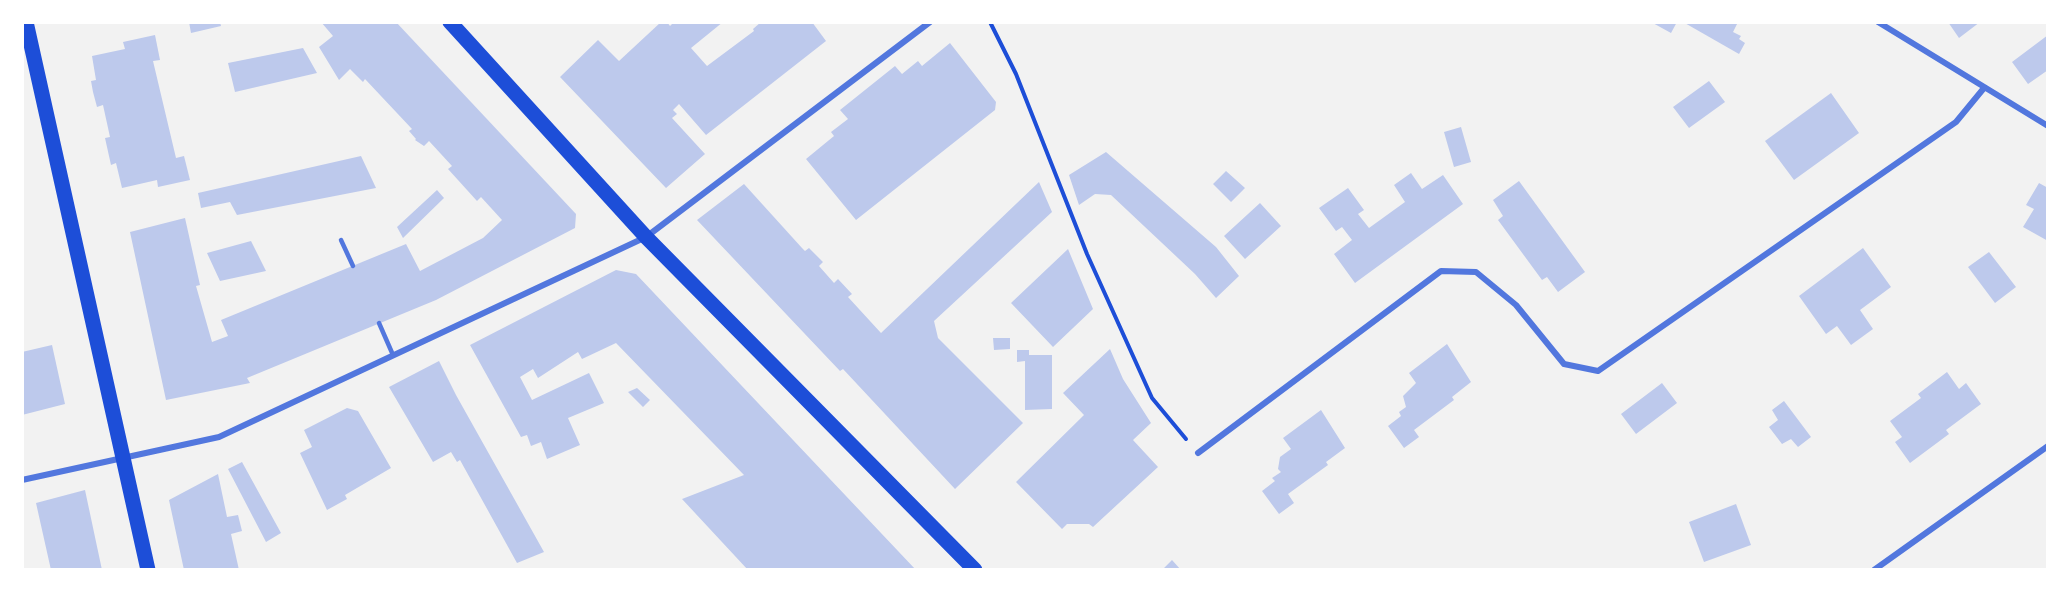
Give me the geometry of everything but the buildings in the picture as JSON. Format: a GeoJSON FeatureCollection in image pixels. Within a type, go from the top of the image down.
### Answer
{"type":"FeatureCollection","features":[{"type":"Feature","properties":{"kind":"main road"},"geometry":{"type":"LineString","coordinates":[[26,22],[148,570]]}},
{"type":"Feature","properties":{"kind":"main road"},"geometry":{"type":"LineString","coordinates":[[450,22],[645,237],[975,570]]}},
{"type":"Feature","properties":{"kind":"street"},"geometry":{"type":"LineString","coordinates":[[22,480],[219,437],[645,237],[930,22]]}},
{"type":"Feature","properties":{"kind":"street"},"geometry":{"type":"LineString","coordinates":[[1878,22],[2048,126]]}},
{"type":"Feature","properties":{"kind":"street"},"geometry":{"type":"LineString","coordinates":[[1198,453],[1441,271],[1476,272],[1516,305],[1564,364],[1598,371],[1956,122],[1984,88]]}},
{"type":"Feature","properties":{"kind":"street"},"geometry":{"type":"LineString","coordinates":[[1874,570],[2048,446]]}},
{"type":"Feature","properties":{"kind":"lane"},"geometry":{"type":"LineString","coordinates":[[340,240],[353,266]]}},
{"type":"Feature","properties":{"kind":"lane"},"geometry":{"type":"LineString","coordinates":[[379,323],[393,355]]}},
{"type":"Feature","properties":{"kind":"path"},"geometry":{"type":"LineString","coordinates":[[990,22],[1016,74],[1087,254],[1152,398],[1198,453]]}}]}
